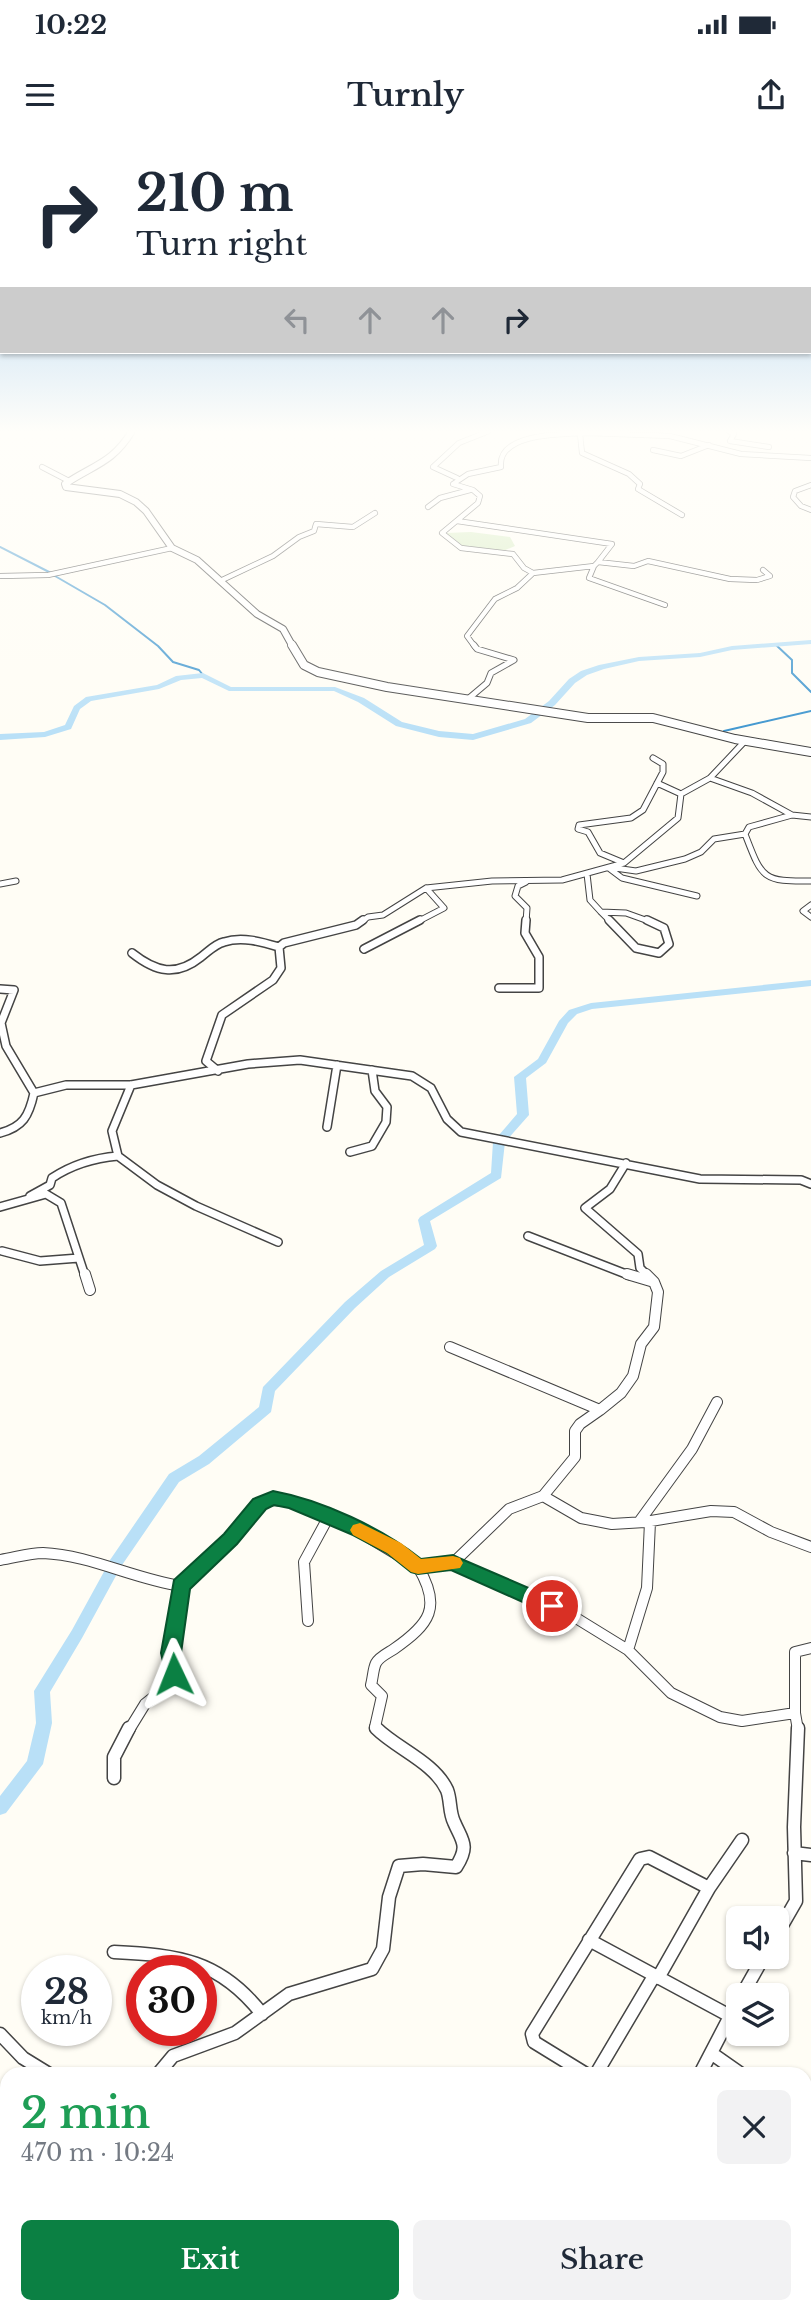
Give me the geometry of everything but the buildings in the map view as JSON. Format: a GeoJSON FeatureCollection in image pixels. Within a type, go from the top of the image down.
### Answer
{"type":"FeatureCollection","features":[{"type":"Feature","properties":{"kind":"street"},"geometry":{"type":"LineString","coordinates":[[160,532],[172,548],[197,560],[257,614],[283,629],[298,657],[310,669],[387,687],[547,713],[588,718],[653,719],[746,741],[811,752]]}},
{"type":"Feature","properties":{"kind":"street"},"geometry":{"type":"LineString","coordinates":[[220,582],[273,556],[299,537],[310,532]]}},
{"type":"Feature","properties":{"kind":"street"},"geometry":{"type":"LineString","coordinates":[[443,532],[461,548],[513,554],[524,568],[533,573],[596,564],[634,566],[648,561],[730,579],[757,580],[770,576],[763,570]]}},
{"type":"Feature","properties":{"kind":"street"},"geometry":{"type":"LineString","coordinates":[[534,532],[612,544],[589,578],[665,604]]}},
{"type":"Feature","properties":{"kind":"street"},"geometry":{"type":"LineString","coordinates":[[0,576],[35,577],[172,548]]}},
{"type":"Feature","properties":{"kind":"street"},"geometry":{"type":"LineString","coordinates":[[468,699],[487,683],[491,673],[514,660],[477,649],[467,636],[495,599],[517,589],[530,579],[533,573]]}},
{"type":"Feature","properties":{"kind":"street"},"geometry":{"type":"LineString","coordinates":[[681,794],[710,778],[746,741]]}},
{"type":"Feature","properties":{"kind":"street"},"geometry":{"type":"LineString","coordinates":[[624,863],[600,853],[588,832],[579,829],[579,825],[631,818],[643,810],[663,772],[663,764],[653,758]]}},
{"type":"Feature","properties":{"kind":"street"},"geometry":{"type":"LineString","coordinates":[[710,778],[752,793],[792,815]]}},
{"type":"Feature","properties":{"kind":"street"},"geometry":{"type":"LineString","coordinates":[[657,783],[681,794]]}},
{"type":"Feature","properties":{"kind":"street"},"geometry":{"type":"LineString","coordinates":[[279,947],[284,943],[356,925],[368,917],[383,915],[426,888],[492,881],[562,880],[612,868],[624,863],[652,839],[673,827],[682,809],[681,794]]}},
{"type":"Feature","properties":{"kind":"street"},"geometry":{"type":"LineString","coordinates":[[745,834],[749,827],[792,815],[811,817]]}},
{"type":"Feature","properties":{"kind":"street"},"geometry":{"type":"LineString","coordinates":[[612,868],[636,871],[685,859],[701,852],[714,839],[745,834]]}},
{"type":"Feature","properties":{"kind":"street"},"geometry":{"type":"LineString","coordinates":[[745,834],[757,865],[768,879],[775,883],[811,881]]}},
{"type":"Feature","properties":{"kind":"street"},"geometry":{"type":"LineString","coordinates":[[612,868],[622,878],[697,896]]}},
{"type":"Feature","properties":{"kind":"street"},"geometry":{"type":"LineString","coordinates":[[587,874],[590,900],[601,912],[636,948],[659,953],[669,944],[664,928],[622,912],[601,912]]}},
{"type":"Feature","properties":{"kind":"street"},"geometry":{"type":"LineString","coordinates":[[0,884],[16,881]]}},
{"type":"Feature","properties":{"kind":"street"},"geometry":{"type":"LineString","coordinates":[[802,881],[811,888]]}},
{"type":"Feature","properties":{"kind":"street"},"geometry":{"type":"LineString","coordinates":[[499,988],[539,988],[538,957],[525,933],[527,908],[515,896],[518,886],[526,882]]}},
{"type":"Feature","properties":{"kind":"street"},"geometry":{"type":"LineString","coordinates":[[364,949],[444,908],[426,888]]}},
{"type":"Feature","properties":{"kind":"street"},"geometry":{"type":"LineString","coordinates":[[811,905],[806,906],[803,911],[811,917]]}},
{"type":"Feature","properties":{"kind":"street"},"geometry":{"type":"LineString","coordinates":[[132,953],[149,967],[163,973],[194,964],[223,941],[238,938],[279,947]]}},
{"type":"Feature","properties":{"kind":"street"},"geometry":{"type":"LineString","coordinates":[[218,1071],[206,1061],[222,1015],[273,980],[281,968],[279,947]]}},
{"type":"Feature","properties":{"kind":"street"},"geometry":{"type":"LineString","coordinates":[[0,989],[14,990],[1,1023],[6,1046],[34,1093],[27,1118],[17,1129],[0,1133]]}},
{"type":"Feature","properties":{"kind":"street"},"geometry":{"type":"LineString","coordinates":[[34,1093],[66,1085],[131,1085],[248,1064],[300,1060],[412,1076],[431,1088],[447,1119],[461,1132],[700,1179],[801,1180],[811,1184]]}},
{"type":"Feature","properties":{"kind":"street"},"geometry":{"type":"LineString","coordinates":[[327,1127],[337,1065]]}},
{"type":"Feature","properties":{"kind":"street"},"geometry":{"type":"LineString","coordinates":[[349,1152],[372,1146],[386,1122],[387,1107],[375,1091],[372,1070]]}},
{"type":"Feature","properties":{"kind":"street"},"geometry":{"type":"LineString","coordinates":[[131,1085],[112,1130],[118,1156],[156,1185],[278,1242]]}},
{"type":"Feature","properties":{"kind":"street"},"geometry":{"type":"LineString","coordinates":[[22,1202],[50,1185],[52,1178],[61,1171],[89,1159],[118,1156]]}},
{"type":"Feature","properties":{"kind":"street"},"geometry":{"type":"LineString","coordinates":[[453,1563],[509,1509],[543,1496],[575,1457],[575,1431],[580,1423],[621,1393],[633,1376],[641,1344],[654,1327],[658,1292],[654,1282],[640,1268],[638,1254],[585,1208],[620,1180],[626,1163]]}},
{"type":"Feature","properties":{"kind":"street"},"geometry":{"type":"LineString","coordinates":[[0,1207],[46,1194],[61,1203],[90,1290]]}},
{"type":"Feature","properties":{"kind":"street"},"geometry":{"type":"LineString","coordinates":[[528,1236],[654,1282]]}},
{"type":"Feature","properties":{"kind":"street"},"geometry":{"type":"LineString","coordinates":[[2,1251],[40,1262],[65,1262],[79,1258]]}},
{"type":"Feature","properties":{"kind":"street"},"geometry":{"type":"LineString","coordinates":[[450,1347],[600,1410]]}},
{"type":"Feature","properties":{"kind":"street"},"geometry":{"type":"LineString","coordinates":[[639,1522],[692,1449],[718,1402]]}},
{"type":"Feature","properties":{"kind":"street"},"geometry":{"type":"LineString","coordinates":[[543,1496],[578,1516],[596,1522],[650,1522],[718,1510],[732,1511],[745,1515],[766,1530],[811,1547]]}},
{"type":"Feature","properties":{"kind":"street"},"geometry":{"type":"LineString","coordinates":[[114,1778],[114,1757],[133,1722],[145,1704],[170,1684],[174,1674],[171,1653],[181,1586],[230,1539],[259,1504],[273,1498],[329,1516],[394,1548],[418,1567],[432,1592],[429,1615],[415,1634],[377,1661],[371,1685],[382,1696],[375,1727],[387,1741],[408,1752],[445,1787],[452,1806],[453,1821],[463,1837],[462,1860],[456,1867],[399,1866],[389,1898],[383,1949],[372,1969],[289,1994],[235,2034],[173,2056],[164,2067]]}},
{"type":"Feature","properties":{"kind":"street"},"geometry":{"type":"LineString","coordinates":[[308,1621],[304,1562],[329,1516]]}},
{"type":"Feature","properties":{"kind":"street"},"geometry":{"type":"LineString","coordinates":[[628,1650],[647,1588],[650,1522]]}},
{"type":"Feature","properties":{"kind":"street"},"geometry":{"type":"LineString","coordinates":[[0,1560],[42,1553],[181,1586]]}},
{"type":"Feature","properties":{"kind":"street"},"geometry":{"type":"LineString","coordinates":[[418,1567],[453,1563],[576,1618],[628,1650],[671,1693],[720,1717],[742,1721],[795,1713]]}},
{"type":"Feature","properties":{"kind":"street"},"geometry":{"type":"LineString","coordinates":[[789,1913],[796,1900],[794,1853],[805,1737],[795,1713],[795,1652],[811,1648]]}},
{"type":"Feature","properties":{"kind":"street"},"geometry":{"type":"LineString","coordinates":[[600,2067],[709,1888],[742,1840]]}},
{"type":"Feature","properties":{"kind":"street"},"geometry":{"type":"LineString","coordinates":[[794,1853],[811,1855]]}},
{"type":"Feature","properties":{"kind":"street"},"geometry":{"type":"LineString","coordinates":[[575,2067],[534,2042],[532,2034],[640,1859],[649,1857],[709,1888]]}},
{"type":"Feature","properties":{"kind":"street"},"geometry":{"type":"LineString","coordinates":[[589,1940],[726,2014]]}},
{"type":"Feature","properties":{"kind":"street"},"geometry":{"type":"LineString","coordinates":[[114,1952],[168,1955],[199,1962],[234,1980],[249,1993],[262,2014]]}},
{"type":"Feature","properties":{"kind":"street"},"geometry":{"type":"LineString","coordinates":[[704,2067],[726,2024]]}},
{"type":"Feature","properties":{"kind":"street"},"geometry":{"type":"LineString","coordinates":[[0,2034],[23,2058],[38,2067]]}},
{"type":"Feature","properties":{"kind":"street"},"geometry":{"type":"LineString","coordinates":[[711,2053],[731,2067]]}},
{"type":"Feature","properties":{"kind":"green space"},"geometry":{"type":"Polygon","coordinates":[[[474,532],[510,537],[515,546],[503,551],[464,547],[446,533],[474,532]]]}},
{"type":"Feature","properties":{"kind":"waterway"},"geometry":{"type":"LineString","coordinates":[[0,547],[51,573]]}},
{"type":"Feature","properties":{"kind":"waterway"},"geometry":{"type":"LineString","coordinates":[[55,576],[105,605],[158,646],[173,662],[199,670],[203,675]]}},
{"type":"Feature","properties":{"kind":"waterway"},"geometry":{"type":"LineString","coordinates":[[0,737],[45,734],[68,727],[77,708],[89,699],[159,687],[179,678],[203,675],[229,689],[335,689],[361,700],[399,724],[439,734],[473,737],[528,721],[552,703],[572,681],[584,673],[602,667],[639,659],[811,642]]}},
{"type":"Feature","properties":{"kind":"waterway"},"geometry":{"type":"LineString","coordinates":[[776,645],[792,660],[792,673],[811,692]]}},
{"type":"Feature","properties":{"kind":"waterway"},"geometry":{"type":"LineString","coordinates":[[724,731],[811,711]]}},
{"type":"Feature","properties":{"kind":"waterway"},"geometry":{"type":"LineString","coordinates":[[501,1139],[523,1115],[520,1077],[542,1061],[564,1021],[573,1012],[591,1006],[811,983]]}},
{"type":"Feature","properties":{"kind":"waterway"},"geometry":{"type":"LineString","coordinates":[[115,1564],[174,1478],[204,1460],[266,1409],[268,1390],[350,1305],[385,1274],[431,1246],[424,1220],[497,1175],[499,1142]]}},
{"type":"Feature","properties":{"kind":"waterway"},"geometry":{"type":"LineString","coordinates":[[0,1808],[35,1764],[44,1723],[42,1691],[111,1572]]}},
{"type":"Feature","properties":{"kind":"slow traffic"},"geometry":{"type":"LineString","coordinates":[[360,1530],[394,1548],[418,1567],[453,1563]]}},
{"type":"Feature","properties":{"kind":"route"},"geometry":{"type":"LineString","coordinates":[[174,1674],[171,1653],[181,1586],[230,1539],[259,1504],[273,1498],[293,1502],[360,1530],[394,1548],[418,1567],[453,1563],[552,1606]]}}]}
